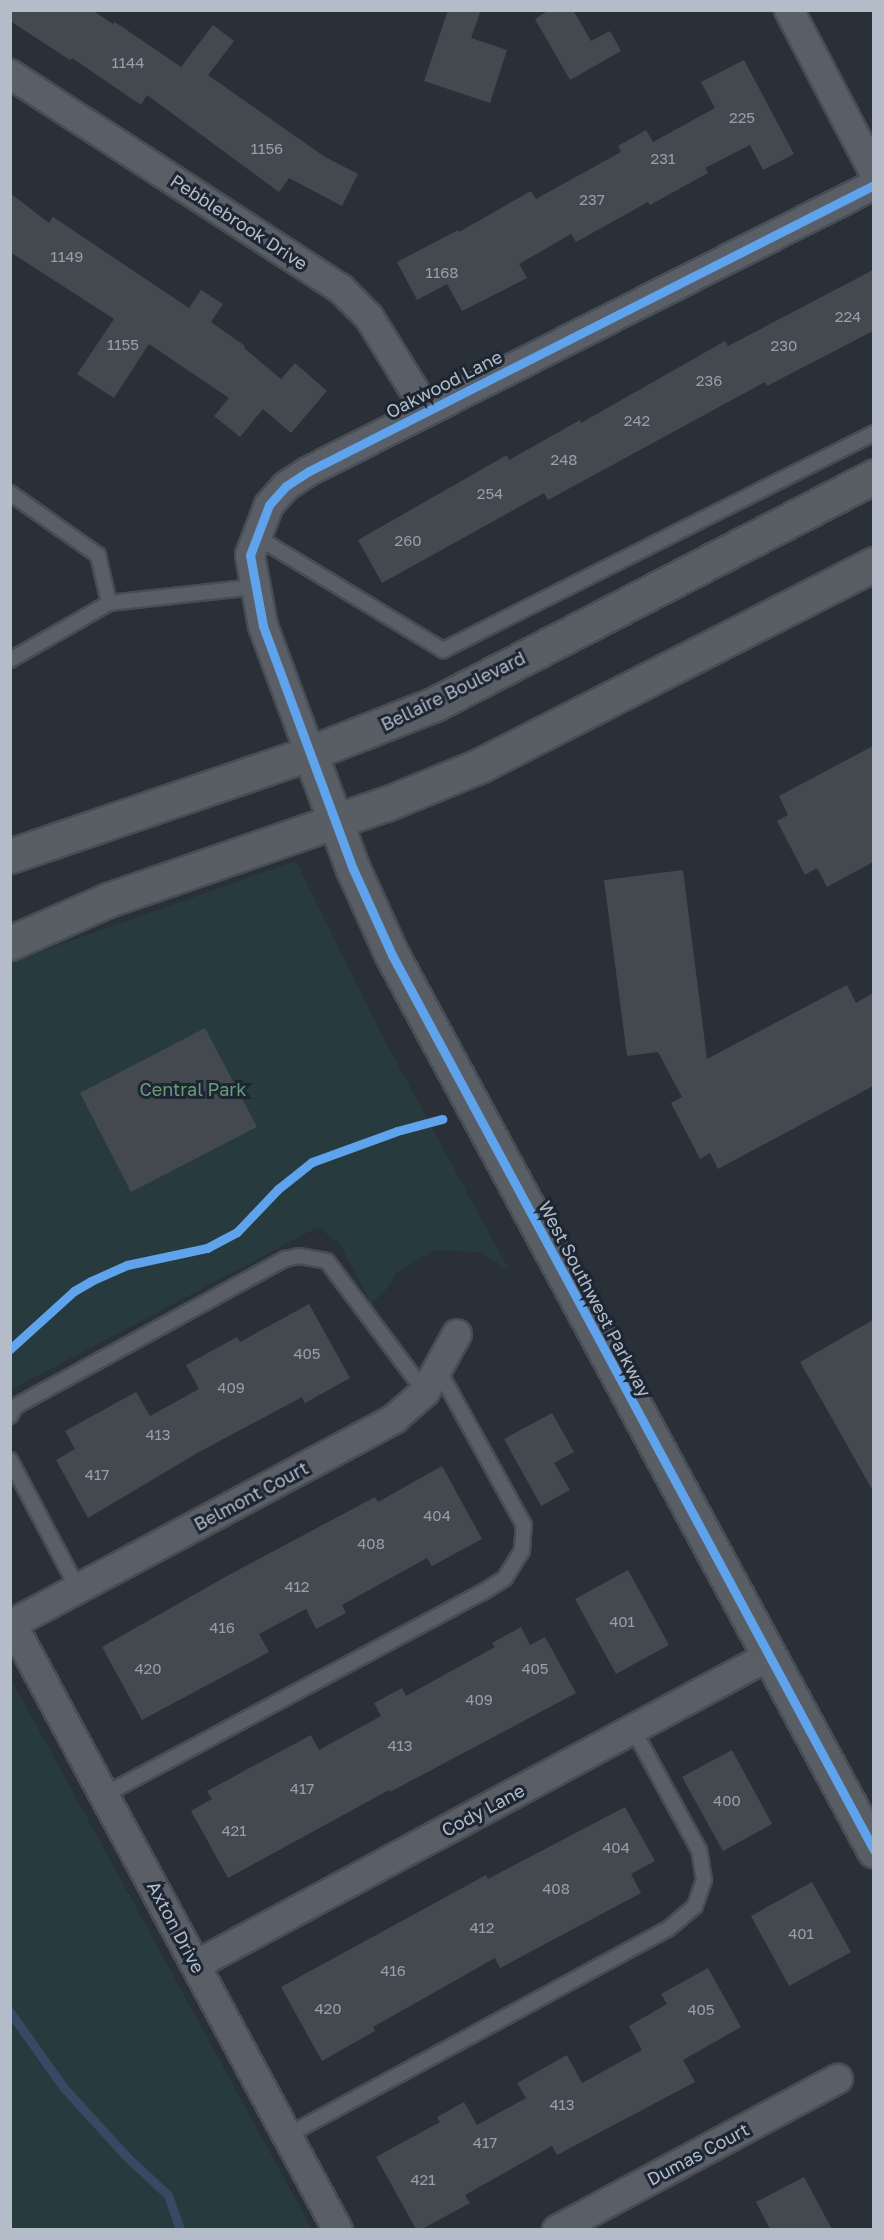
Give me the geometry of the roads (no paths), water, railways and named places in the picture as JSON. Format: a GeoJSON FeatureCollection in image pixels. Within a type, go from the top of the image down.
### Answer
{"type":"FeatureCollection","features":[{"type":"Feature","properties":{"kind":"main road","name":"Bellaire Boulevard"},"geometry":{"type":"LineString","coordinates":[[10,856],[310,753],[435,704],[873,476]]}},
{"type":"Feature","properties":{"kind":"main road"},"geometry":{"type":"LineString","coordinates":[[10,943],[108,900],[435,785],[531,741],[873,564]]}},
{"type":"Feature","properties":{"kind":"main road","name":"West Southwest Parkway"},"geometry":{"type":"LineString","coordinates":[[310,753],[353,868],[397,964],[873,1850]]}},
{"type":"Feature","properties":{"kind":"street"},"geometry":{"type":"LineString","coordinates":[[789,10],[873,172]]}},
{"type":"Feature","properties":{"kind":"street","name":"Pebblebrook Drive"},"geometry":{"type":"LineString","coordinates":[[10,74],[341,289],[369,317],[427,411]]}},
{"type":"Feature","properties":{"kind":"street","name":"Oakwood Lane"},"geometry":{"type":"LineString","coordinates":[[310,753],[262,626],[250,555],[269,505],[286,486],[309,471],[873,185]]}},
{"type":"Feature","properties":{"kind":"street","name":"Belmont Court"},"geometry":{"type":"LineString","coordinates":[[12,1624],[394,1419],[432,1382],[457,1334]]}},
{"type":"Feature","properties":{"kind":"street","name":"Axton Drive"},"geometry":{"type":"LineString","coordinates":[[12,1624],[338,2229]]}},
{"type":"Feature","properties":{"kind":"street","name":"Cody Lane"},"geometry":{"type":"LineString","coordinates":[[196,1965],[769,1656]]}},
{"type":"Feature","properties":{"kind":"street","name":"Dumas Court"},"geometry":{"type":"LineString","coordinates":[[557,2229],[838,2079]]}},
{"type":"Feature","properties":{"kind":"lane"},"geometry":{"type":"LineString","coordinates":[[257,537],[443,650],[873,433]]}},
{"type":"Feature","properties":{"kind":"lane"},"geometry":{"type":"LineString","coordinates":[[10,493],[99,555],[109,603]]}},
{"type":"Feature","properties":{"kind":"lane"},"geometry":{"type":"LineString","coordinates":[[10,660],[109,603],[254,587]]}},
{"type":"Feature","properties":{"kind":"lane"},"geometry":{"type":"LineString","coordinates":[[10,1416],[16,1406],[285,1259],[299,1256],[327,1261],[432,1382],[524,1525],[522,1551],[505,1578],[473,1598],[104,1795]]}},
{"type":"Feature","properties":{"kind":"lane"},"geometry":{"type":"LineString","coordinates":[[10,1460],[78,1589]]}},
{"type":"Feature","properties":{"kind":"lane"},"geometry":{"type":"LineString","coordinates":[[288,2135],[668,1929],[695,1906],[704,1880],[699,1850],[633,1729]]}},
{"type":"Feature","properties":{"kind":"waterway"},"geometry":{"type":"LineString","coordinates":[[10,2012],[64,2088],[128,2158],[168,2195],[180,2230]]}},
{"type":"Feature","properties":{"kind":"park label","name":"Central Park"},"geometry":{"type":"Point","coordinates":[193,1089]}}]}
